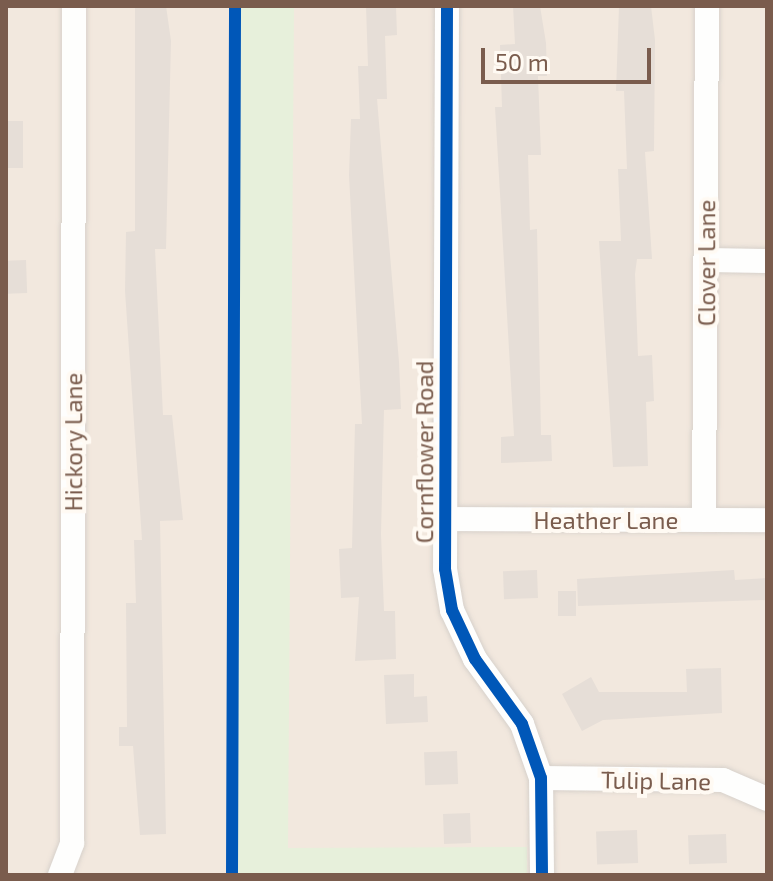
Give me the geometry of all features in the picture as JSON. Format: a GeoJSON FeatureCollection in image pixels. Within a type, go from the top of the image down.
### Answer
{"type":"FeatureCollection","features":[{"type":"Feature","properties":{"kind":"street","name":"Hickory Lane"},"geometry":{"type":"LineString","coordinates":[[60,875],[72,843],[74,6]]}},
{"type":"Feature","properties":{"kind":"street","name":"Cornflower Road"},"geometry":{"type":"LineString","coordinates":[[447,6],[446,519],[452,610],[475,659],[522,724],[541,778],[542,875]]}},
{"type":"Feature","properties":{"kind":"street","name":"Clover Lane"},"geometry":{"type":"LineString","coordinates":[[704,520],[707,6]]}},
{"type":"Feature","properties":{"kind":"street"},"geometry":{"type":"LineString","coordinates":[[706,260],[767,261]]}},
{"type":"Feature","properties":{"kind":"street","name":"Heather Lane"},"geometry":{"type":"LineString","coordinates":[[446,519],[767,520]]}},
{"type":"Feature","properties":{"kind":"street","name":"Tulip Lane"},"geometry":{"type":"LineString","coordinates":[[541,778],[723,780],[767,799]]}},
{"type":"Feature","properties":{"kind":"shaded area"},"geometry":{"type":"Polygon","coordinates":[[[6,6],[767,6],[767,875],[6,875],[6,6]]]}},
{"type":"Feature","properties":{"kind":"green space"},"geometry":{"type":"Polygon","coordinates":[[[235,6],[294,6],[288,848],[527,847],[527,875],[233,875],[235,6]]]}},
{"type":"Feature","properties":{"kind":"building"},"geometry":{"type":"Polygon","coordinates":[[[135,6],[166,6],[171,41],[166,249],[155,249],[163,415],[172,415],[183,520],[160,521],[166,834],[140,835],[133,746],[119,746],[119,727],[127,727],[126,603],[136,603],[134,540],[142,540],[125,291],[126,232],[135,231],[135,6]]]}},
{"type":"Feature","properties":{"kind":"building"},"geometry":{"type":"Polygon","coordinates":[[[366,6],[396,6],[397,35],[385,36],[387,99],[377,99],[401,409],[384,410],[381,534],[384,611],[395,611],[396,659],[355,661],[359,597],[341,598],[339,549],[352,548],[355,424],[362,424],[349,175],[351,119],[360,119],[358,66],[368,66],[366,6]]]}},
{"type":"Feature","properties":{"kind":"building"},"geometry":{"type":"Polygon","coordinates":[[[513,6],[540,6],[546,43],[547,76],[538,76],[541,155],[528,155],[530,230],[537,229],[541,435],[551,435],[552,461],[501,463],[501,437],[514,436],[495,107],[502,107],[500,45],[515,44],[513,6]]]}},
{"type":"Feature","properties":{"kind":"building"},"geometry":{"type":"Polygon","coordinates":[[[619,6],[651,6],[655,40],[654,151],[645,152],[652,259],[637,259],[635,274],[638,356],[652,355],[654,401],[646,402],[648,466],[613,467],[599,241],[621,241],[618,169],[627,169],[624,91],[616,91],[619,6]]]}},
{"type":"Feature","properties":{"kind":"building"},"geometry":{"type":"Polygon","coordinates":[[[6,121],[23,121],[23,168],[6,168],[6,121]]]}},
{"type":"Feature","properties":{"kind":"building"},"geometry":{"type":"Polygon","coordinates":[[[26,260],[27,293],[7,294],[6,261],[26,260]]]}},
{"type":"Feature","properties":{"kind":"building"},"geometry":{"type":"Polygon","coordinates":[[[537,570],[538,598],[504,599],[503,571],[537,570]]]}},
{"type":"Feature","properties":{"kind":"building"},"geometry":{"type":"Polygon","coordinates":[[[734,570],[735,580],[767,578],[767,600],[578,606],[577,579],[734,570]]]}},
{"type":"Feature","properties":{"kind":"building"},"geometry":{"type":"Polygon","coordinates":[[[558,591],[576,591],[576,616],[558,616],[558,591]]]}},
{"type":"Feature","properties":{"kind":"building"},"geometry":{"type":"Polygon","coordinates":[[[721,668],[722,713],[603,720],[582,731],[562,694],[591,677],[599,692],[687,692],[686,669],[721,668]]]}},
{"type":"Feature","properties":{"kind":"building"},"geometry":{"type":"Polygon","coordinates":[[[414,674],[414,697],[427,696],[428,722],[386,724],[384,675],[414,674]]]}},
{"type":"Feature","properties":{"kind":"building"},"geometry":{"type":"Polygon","coordinates":[[[457,751],[458,784],[425,785],[424,752],[457,751]]]}},
{"type":"Feature","properties":{"kind":"building"},"geometry":{"type":"Polygon","coordinates":[[[470,813],[471,843],[444,844],[443,814],[470,813]]]}},
{"type":"Feature","properties":{"kind":"building"},"geometry":{"type":"Polygon","coordinates":[[[637,830],[638,863],[597,864],[596,831],[637,830]]]}},
{"type":"Feature","properties":{"kind":"building"},"geometry":{"type":"Polygon","coordinates":[[[726,834],[727,863],[689,864],[688,835],[726,834]]]}},
{"type":"Feature","properties":{"kind":"cycle path"},"geometry":{"type":"LineString","coordinates":[[232,875],[235,6]]}},
{"type":"Feature","properties":{"kind":"cycle path"},"geometry":{"type":"LineString","coordinates":[[447,6],[445,569],[452,610],[475,659],[522,724],[541,778],[542,875]]}}]}
